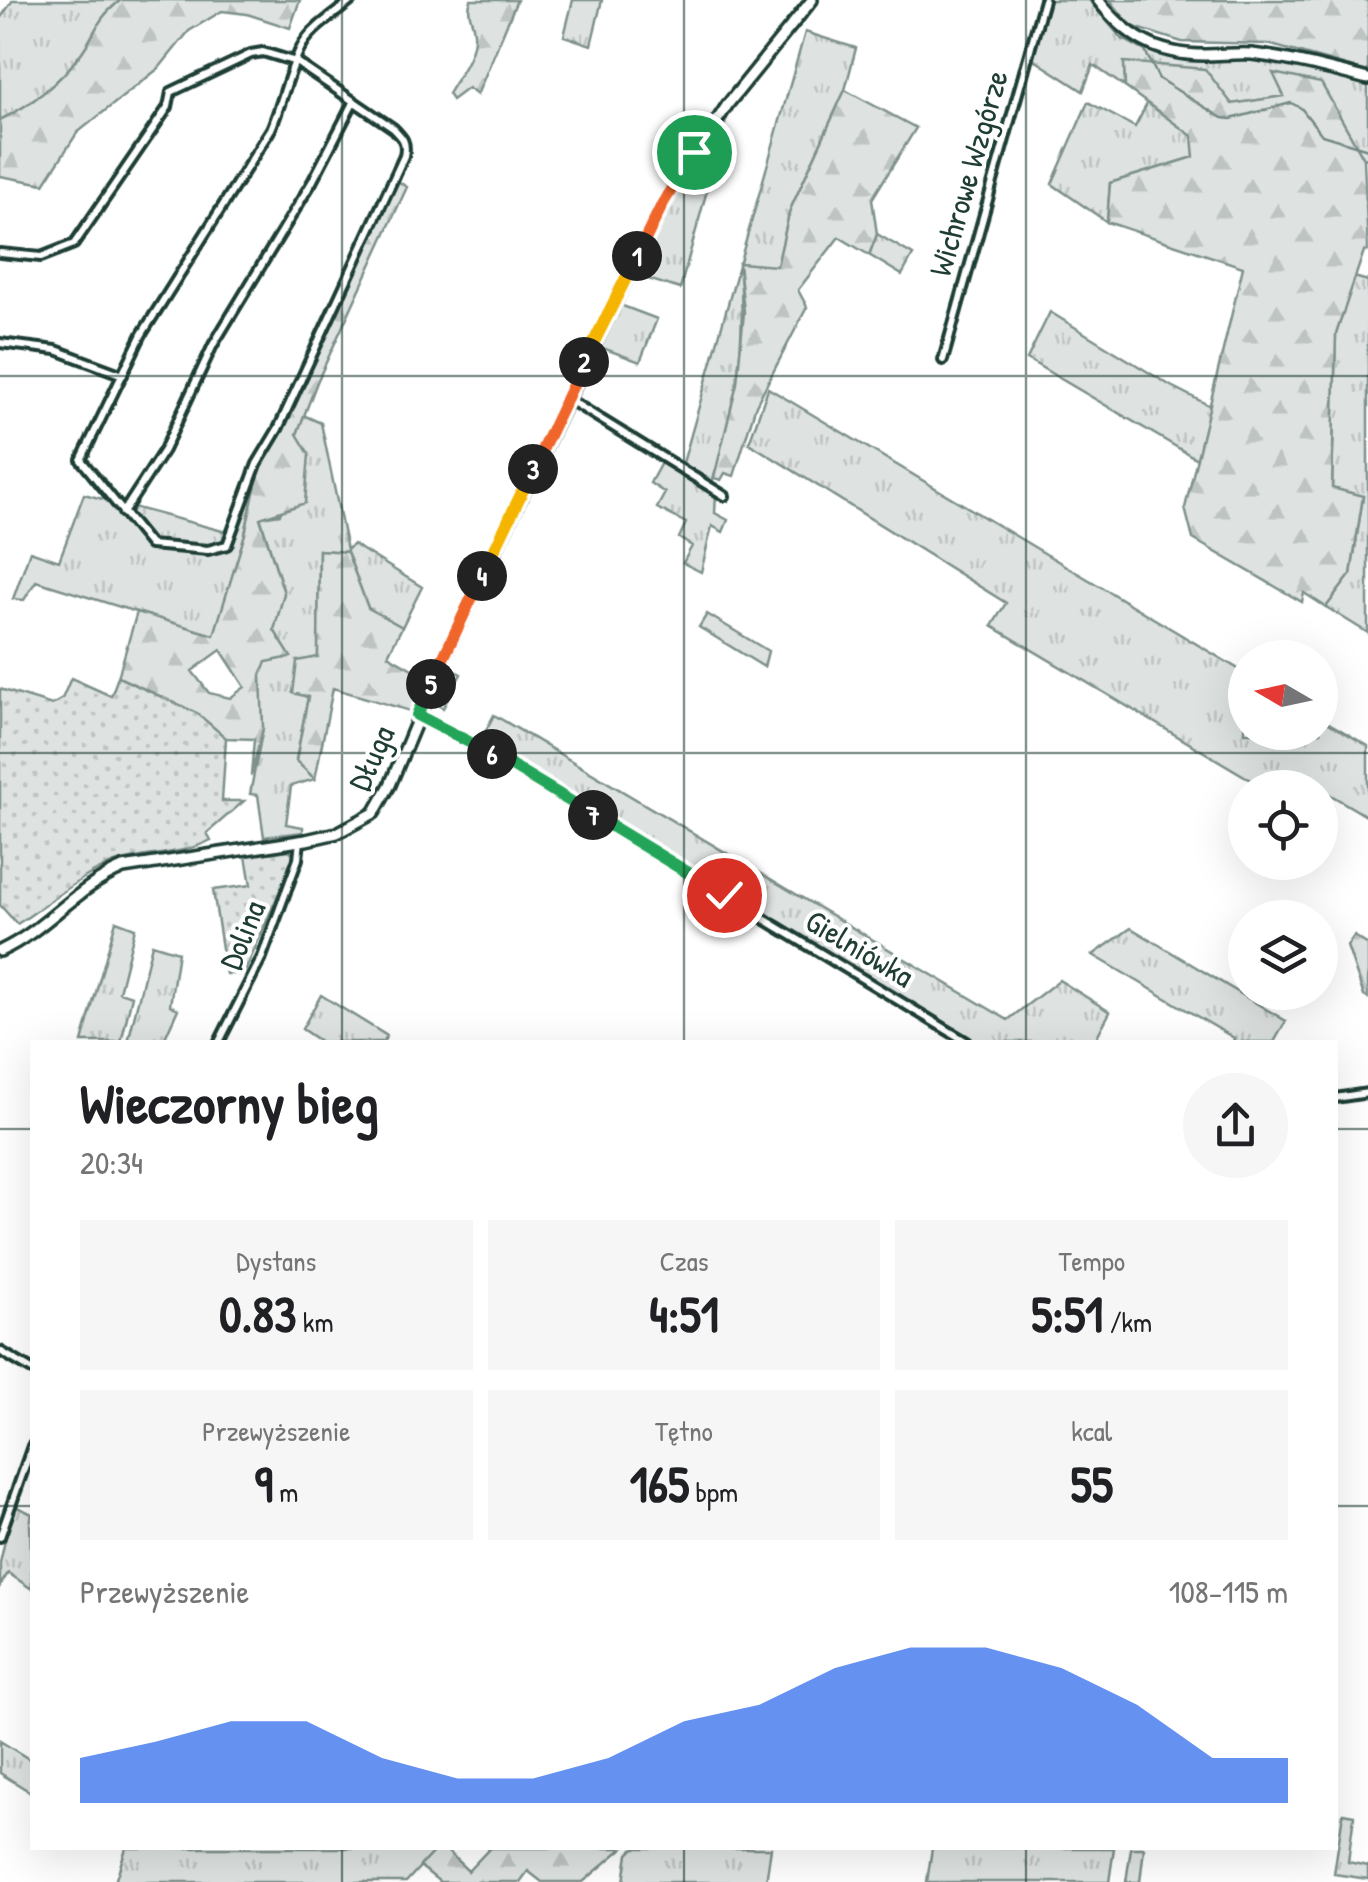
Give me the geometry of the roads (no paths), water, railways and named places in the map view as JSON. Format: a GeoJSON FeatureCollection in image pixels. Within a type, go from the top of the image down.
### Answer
{"type":"FeatureCollection","features":[{"type":"Feature","properties":{"kind":"street"},"geometry":{"type":"LineString","coordinates":[[0,253],[41,257],[74,244],[168,107],[170,92],[256,52],[296,62],[403,138],[404,156],[278,429],[258,464],[232,540],[220,549],[150,545],[81,460],[142,334],[271,129],[296,62],[303,42],[352,0]]}},
{"type":"Feature","properties":{"kind":"street","name":"Długa"},"geometry":{"type":"LineString","coordinates":[[0,951],[40,925],[96,879],[123,868],[337,834],[374,813],[566,398],[663,203],[694,152],[812,0]]}},
{"type":"Feature","properties":{"kind":"street","name":"Wichrowe Wzgórze"},"geometry":{"type":"LineString","coordinates":[[943,360],[1011,106],[1044,0]]}},
{"type":"Feature","properties":{"kind":"street"},"geometry":{"type":"LineString","coordinates":[[1098,0],[1120,28],[1148,44],[1202,56],[1244,54],[1294,60],[1368,79]]}},
{"type":"Feature","properties":{"kind":"street"},"geometry":{"type":"LineString","coordinates":[[123,514],[164,450],[213,345],[312,182],[354,101]]}},
{"type":"Feature","properties":{"kind":"street"},"geometry":{"type":"LineString","coordinates":[[0,344],[56,350],[123,374]]}},
{"type":"Feature","properties":{"kind":"street"},"geometry":{"type":"LineString","coordinates":[[566,398],[725,496]]}},
{"type":"Feature","properties":{"kind":"street","name":"Gielniówka"},"geometry":{"type":"LineString","coordinates":[[417,715],[484,749],[964,1040]]}},
{"type":"Feature","properties":{"kind":"street","name":"Dolina"},"geometry":{"type":"LineString","coordinates":[[221,1040],[262,957],[298,859],[300,842]]}},
{"type":"Feature","properties":{"kind":"street"},"geometry":{"type":"LineString","coordinates":[[1338,1098],[1368,1093]]}},
{"type":"Feature","properties":{"kind":"street"},"geometry":{"type":"LineString","coordinates":[[0,1351],[30,1369]]}},
{"type":"Feature","properties":{"kind":"street"},"geometry":{"type":"LineString","coordinates":[[0,1537],[30,1452]]}},
{"type":"Feature","properties":{"kind":"waterway"},"geometry":{"type":"LineString","coordinates":[[1089,0],[1121,38],[1145,51],[1159,79],[1222,118],[1291,103],[1301,108],[1322,135],[1368,149]]}}]}
